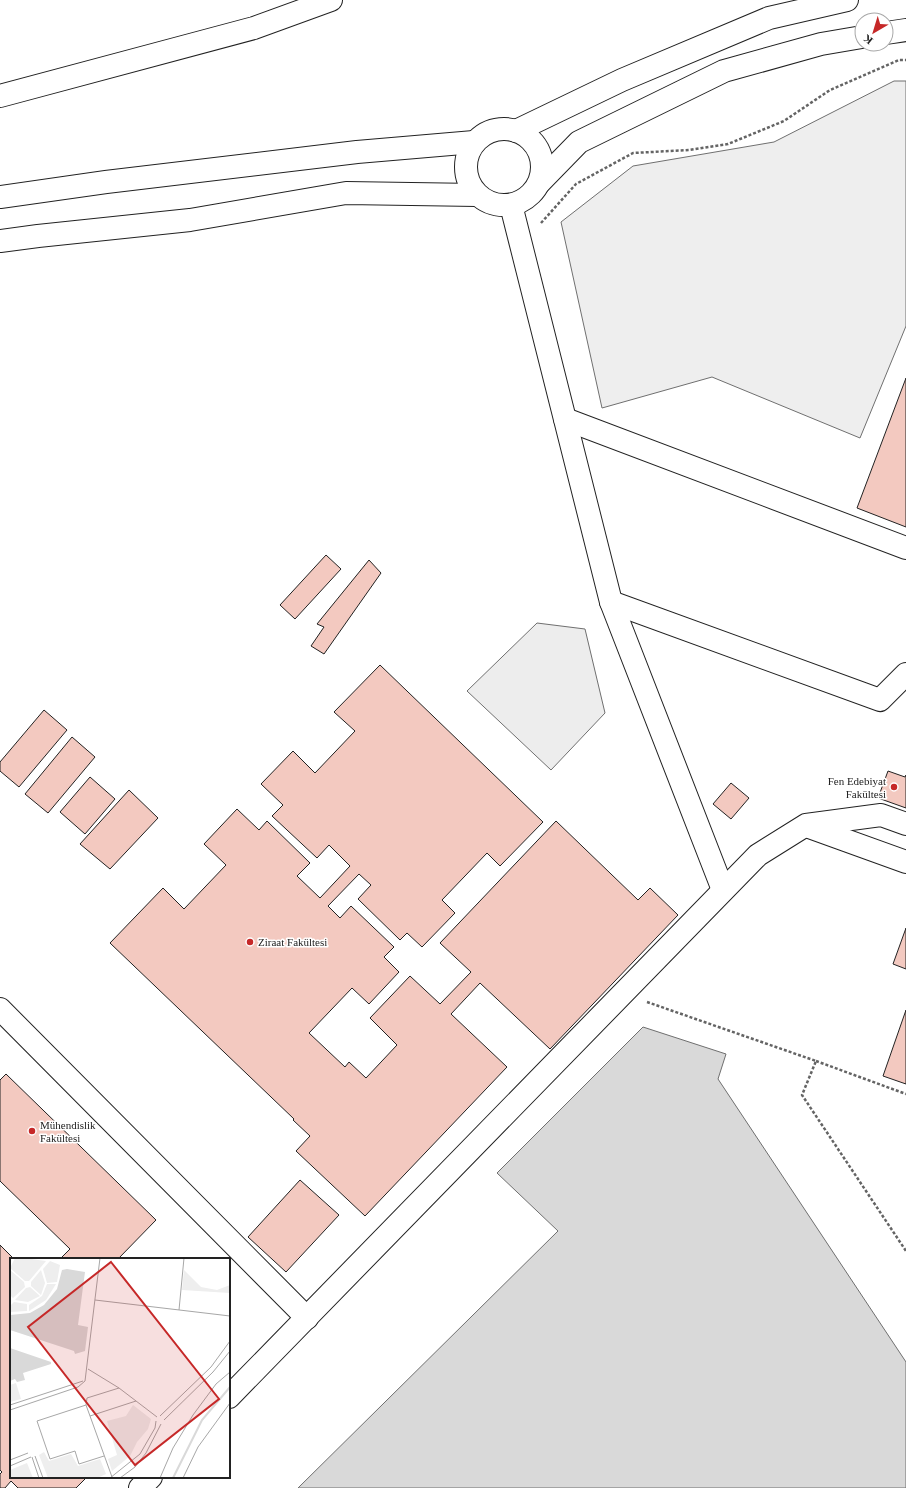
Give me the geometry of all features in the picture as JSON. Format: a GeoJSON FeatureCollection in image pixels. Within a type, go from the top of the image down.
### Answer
{"type":"FeatureCollection","features":[{"type":"Feature","properties":{"kind":"street"},"geometry":{"type":"LineString","coordinates":[[0,96],[254,28],[331,0]]}},
{"type":"Feature","properties":{"kind":"street"},"geometry":{"type":"LineString","coordinates":[[516,130],[622,80],[769,18],[847,0]]}},
{"type":"Feature","properties":{"kind":"street"},"geometry":{"type":"LineString","coordinates":[[894,32],[906,30]]}},
{"type":"Feature","properties":{"kind":"street"},"geometry":{"type":"LineString","coordinates":[[540,182],[543,166],[539,151],[530,138],[516,130],[501,128],[487,132],[474,142],[467,156],[465,171],[469,184],[477,195],[488,203],[502,206],[518,204],[531,195],[540,182],[579,142],[724,72],[821,44],[854,38]]}},
{"type":"Feature","properties":{"kind":"street"},"geometry":{"type":"LineString","coordinates":[[0,197],[106,182],[357,152],[474,142]]}},
{"type":"Feature","properties":{"kind":"street"},"geometry":{"type":"LineString","coordinates":[[0,241],[190,220],[346,193],[477,195]]}},
{"type":"Feature","properties":{"kind":"street"},"geometry":{"type":"LineString","coordinates":[[511,205],[610,602],[723,890]]}},
{"type":"Feature","properties":{"kind":"street"},"geometry":{"type":"LineString","coordinates":[[565,419],[906,548]]}},
{"type":"Feature","properties":{"kind":"street"},"geometry":{"type":"LineString","coordinates":[[610,602],[880,700],[906,674]]}},
{"type":"Feature","properties":{"kind":"street"},"geometry":{"type":"LineString","coordinates":[[230,1397],[758,855],[806,826],[881,815],[906,824]]}},
{"type":"Feature","properties":{"kind":"street"},"geometry":{"type":"LineString","coordinates":[[806,826],[906,862]]}},
{"type":"Feature","properties":{"kind":"street"},"geometry":{"type":"LineString","coordinates":[[0,1009],[307,1318]]}},
{"type":"Feature","properties":{"kind":"street"},"geometry":{"type":"LineString","coordinates":[[140,1488],[150,1478]]}},
{"type":"Feature","properties":{"kind":"path"},"geometry":{"type":"LineString","coordinates":[[521,243],[576,184],[633,153],[689,150],[728,144],[784,122],[830,90],[899,60],[906,60]]}},
{"type":"Feature","properties":{"kind":"path"},"geometry":{"type":"LineString","coordinates":[[623,994],[906,1094]]}},
{"type":"Feature","properties":{"kind":"path"},"geometry":{"type":"LineString","coordinates":[[816,1061],[802,1095],[906,1251]]}},
{"type":"Feature","properties":{"kind":"shaded area"},"geometry":{"type":"Polygon","coordinates":[[[894,81],[906,81],[906,326],[860,438],[712,377],[602,408],[561,222],[633,166],[774,142],[894,81]]]}},
{"type":"Feature","properties":{"kind":"shaded area"},"geometry":{"type":"Polygon","coordinates":[[[537,623],[585,629],[605,713],[551,770],[467,691],[537,623]]]}},
{"type":"Feature","properties":{"kind":"shaded area"},"geometry":{"type":"Polygon","coordinates":[[[643,1027],[726,1054],[718,1079],[906,1362],[906,1488],[298,1488],[558,1231],[497,1173],[643,1027]]]}},
{"type":"Feature","properties":{"kind":"building"},"geometry":{"type":"Polygon","coordinates":[[[906,378],[906,527],[857,508],[906,378]]]}},
{"type":"Feature","properties":{"kind":"building"},"geometry":{"type":"Polygon","coordinates":[[[326,555],[341,569],[295,619],[280,605],[326,555]]]}},
{"type":"Feature","properties":{"kind":"building"},"geometry":{"type":"Polygon","coordinates":[[[369,560],[381,573],[324,654],[311,646],[324,627],[317,624],[369,560]]]}},
{"type":"Feature","properties":{"kind":"building","name":"Ziraat Fakültesi"},"geometry":{"type":"Polygon","coordinates":[[[380,665],[543,822],[500,866],[487,853],[442,900],[455,913],[422,947],[407,933],[400,940],[358,899],[371,885],[359,874],[328,906],[340,918],[351,906],[394,947],[384,957],[399,972],[369,1004],[352,988],[309,1033],[345,1067],[349,1062],[366,1078],[397,1045],[370,1018],[410,976],[440,1004],[471,972],[440,943],[556,821],[638,900],[650,888],[678,915],[550,1049],[480,983],[451,1014],[507,1067],[365,1216],[296,1151],[310,1136],[110,943],[163,888],[184,909],[226,865],[204,844],[237,809],[259,830],[267,821],[310,863],[297,876],[320,898],[350,866],[329,845],[317,858],[272,816],[283,805],[261,784],[293,751],[315,773],[355,731],[334,712],[380,665]]]}},
{"type":"Feature","properties":{"kind":"building"},"geometry":{"type":"Polygon","coordinates":[[[44,710],[67,730],[19,787],[0,771],[0,762],[44,710]]]}},
{"type":"Feature","properties":{"kind":"building"},"geometry":{"type":"Polygon","coordinates":[[[72,737],[95,757],[48,813],[25,794],[72,737]]]}},
{"type":"Feature","properties":{"kind":"building","name":"Fen Edebiyat Fakültesi"},"geometry":{"type":"Polygon","coordinates":[[[888,771],[905,777],[906,775],[906,808],[878,798],[888,771]]]}},
{"type":"Feature","properties":{"kind":"building"},"geometry":{"type":"Polygon","coordinates":[[[90,777],[115,799],[85,834],[60,812],[90,777]]]}},
{"type":"Feature","properties":{"kind":"building"},"geometry":{"type":"Polygon","coordinates":[[[731,783],[749,798],[731,819],[713,804],[731,783]]]}},
{"type":"Feature","properties":{"kind":"building"},"geometry":{"type":"Polygon","coordinates":[[[129,790],[158,818],[110,869],[80,844],[129,790]]]}},
{"type":"Feature","properties":{"kind":"building"},"geometry":{"type":"Polygon","coordinates":[[[906,928],[906,969],[893,964],[906,928]]]}},
{"type":"Feature","properties":{"kind":"building"},"geometry":{"type":"Polygon","coordinates":[[[906,1010],[906,1084],[883,1076],[906,1010]]]}},
{"type":"Feature","properties":{"kind":"building","name":"Mühendislik Fakültesi"},"geometry":{"type":"Polygon","coordinates":[[[6,1074],[156,1220],[119,1258],[61,1258],[70,1249],[0,1181],[0,1080],[6,1074]]]}},
{"type":"Feature","properties":{"kind":"building"},"geometry":{"type":"Polygon","coordinates":[[[300,1180],[339,1215],[286,1272],[248,1237],[300,1180]]]}},
{"type":"Feature","properties":{"kind":"building"},"geometry":{"type":"Polygon","coordinates":[[[0,1245],[13,1258],[10,1258],[10,1478],[86,1478],[76,1488],[18,1488],[11,1481],[5,1488],[0,1488],[0,1474],[2,1472],[0,1470],[0,1245]]]}},
{"type":"Feature","properties":{"kind":"place","name":"Fen Edebiyat Fakültesi"},"geometry":{"type":"Point","coordinates":[894,787]}},
{"type":"Feature","properties":{"kind":"place","name":"Ziraat Fakültesi"},"geometry":{"type":"Point","coordinates":[250,942]}},
{"type":"Feature","properties":{"kind":"place","name":"Mühendislik Fakültesi"},"geometry":{"type":"Point","coordinates":[32,1131]}}]}
